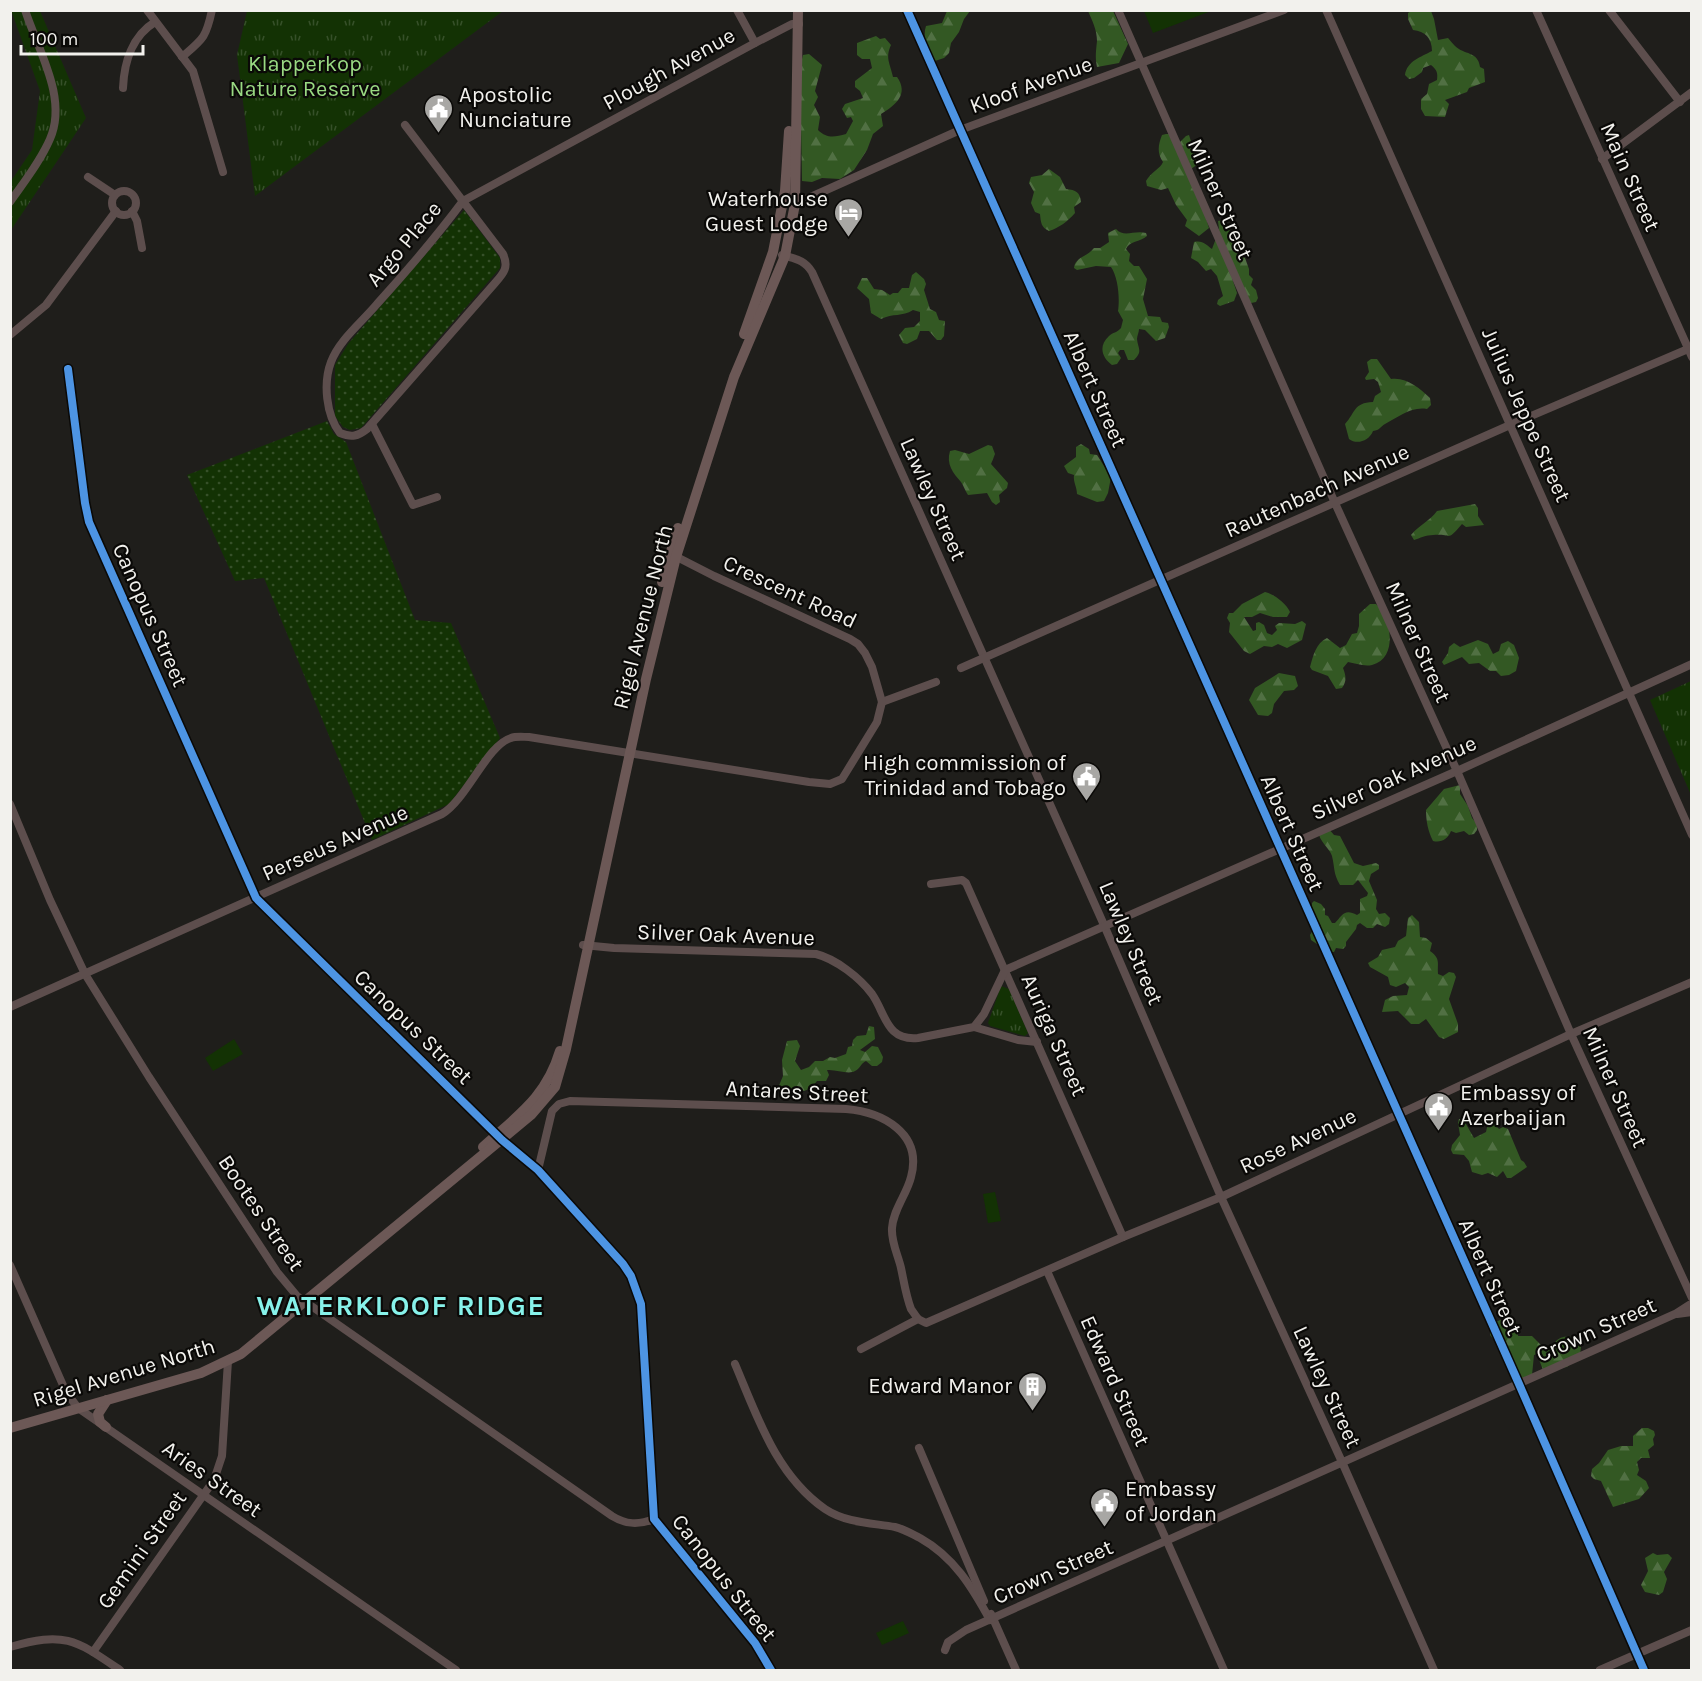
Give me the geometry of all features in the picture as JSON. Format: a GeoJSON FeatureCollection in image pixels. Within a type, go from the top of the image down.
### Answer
{"type":"FeatureCollection","features":[{"type":"Feature","properties":{"kind":"main road","name":"Rigel Avenue North"},"geometry":{"type":"LineString","coordinates":[[673,555],[734,376],[785,256],[795,204],[795,24],[792,10]]}},
{"type":"Feature","properties":{"kind":"main road","name":"Rigel Avenue North"},"geometry":{"type":"LineString","coordinates":[[10,1428],[201,1373],[228,1361],[256,1343],[439,1188],[454,1172],[499,1137],[534,1102],[553,1070],[586,945],[627,752],[673,555],[773,252],[784,191],[795,24],[798,10]]}},
{"type":"Feature","properties":{"kind":"main road"},"geometry":{"type":"LineString","coordinates":[[779,221],[787,209],[795,204],[784,191]]}},
{"type":"Feature","properties":{"kind":"main road"},"geometry":{"type":"LineString","coordinates":[[106,1427],[100,1422],[98,1414],[108,1400]]}},
{"type":"Feature","properties":{"kind":"street"},"geometry":{"type":"LineString","coordinates":[[10,202],[51,137],[56,106],[50,78],[25,10]]}},
{"type":"Feature","properties":{"kind":"street"},"geometry":{"type":"LineString","coordinates":[[147,10],[189,64],[197,79],[223,172]]}},
{"type":"Feature","properties":{"kind":"street"},"geometry":{"type":"LineString","coordinates":[[182,57],[202,40],[207,32],[212,10]]}},
{"type":"Feature","properties":{"kind":"street"},"geometry":{"type":"LineString","coordinates":[[737,10],[755,43]]}},
{"type":"Feature","properties":{"kind":"street","name":"Albert Street"},"geometry":{"type":"LineString","coordinates":[[907,10],[1519,1384],[1644,1671]]}},
{"type":"Feature","properties":{"kind":"street","name":"Milner Street"},"geometry":{"type":"LineString","coordinates":[[1118,10],[1335,502],[1457,771],[1571,1034],[1686,1289],[1691,1305]]}},
{"type":"Feature","properties":{"kind":"street","name":"Kloof Avenue"},"geometry":{"type":"LineString","coordinates":[[795,204],[960,130],[1142,65],[1284,10]]}},
{"type":"Feature","properties":{"kind":"street","name":"Julius Jeppe Street"},"geometry":{"type":"LineString","coordinates":[[1326,10],[1692,835]]}},
{"type":"Feature","properties":{"kind":"street","name":"Main Street"},"geometry":{"type":"LineString","coordinates":[[1536,10],[1690,353]]}},
{"type":"Feature","properties":{"kind":"street"},"geometry":{"type":"LineString","coordinates":[[1609,10],[1680,102]]}},
{"type":"Feature","properties":{"kind":"street"},"geometry":{"type":"LineString","coordinates":[[123,88],[126,62],[134,45],[143,30],[155,22]]}},
{"type":"Feature","properties":{"kind":"street","name":"Plough Avenue"},"geometry":{"type":"LineString","coordinates":[[463,201],[755,43],[795,24]]}},
{"type":"Feature","properties":{"kind":"street"},"geometry":{"type":"LineString","coordinates":[[1602,159],[1692,92]]}},
{"type":"Feature","properties":{"kind":"street"},"geometry":{"type":"LineString","coordinates":[[405,125],[463,201]]}},
{"type":"Feature","properties":{"kind":"street"},"geometry":{"type":"LineString","coordinates":[[88,177],[116,195]]}},
{"type":"Feature","properties":{"kind":"street"},"geometry":{"type":"LineString","coordinates":[[132,211],[122,214],[116,211],[112,201],[116,195],[122,191],[132,194],[135,204],[132,211],[137,221],[142,248]]}},
{"type":"Feature","properties":{"kind":"street","name":"Argo Place"},"geometry":{"type":"LineString","coordinates":[[463,201],[504,254],[507,267],[372,424],[359,435],[340,433],[328,405],[330,363],[343,343],[437,235],[463,201]]}},
{"type":"Feature","properties":{"kind":"street"},"geometry":{"type":"LineString","coordinates":[[10,335],[46,305],[116,211]]}},
{"type":"Feature","properties":{"kind":"street","name":"Lawley Street"},"geometry":{"type":"LineString","coordinates":[[773,252],[803,261],[812,272],[1104,925],[1221,1197],[1434,1671]]}},
{"type":"Feature","properties":{"kind":"street","name":"Rautenbach Avenue"},"geometry":{"type":"LineString","coordinates":[[961,668],[1510,425],[1690,353]]}},
{"type":"Feature","properties":{"kind":"street","name":"Canopus Street"},"geometry":{"type":"LineString","coordinates":[[68,369],[89,522],[256,898],[499,1137],[538,1170],[623,1264],[631,1276],[641,1304],[654,1519],[755,1643],[771,1671]]}},
{"type":"Feature","properties":{"kind":"street"},"geometry":{"type":"LineString","coordinates":[[372,424],[413,505],[437,497]]}},
{"type":"Feature","properties":{"kind":"street","name":"Crescent Road"},"geometry":{"type":"LineString","coordinates":[[673,555],[858,644],[872,667],[882,702]]}},
{"type":"Feature","properties":{"kind":"street","name":"Silver Oak Avenue"},"geometry":{"type":"LineString","coordinates":[[1005,970],[1457,771],[1692,664]]}},
{"type":"Feature","properties":{"kind":"street"},"geometry":{"type":"LineString","coordinates":[[627,752],[809,782],[835,783],[846,776],[874,729],[882,702],[936,682]]}},
{"type":"Feature","properties":{"kind":"street","name":"Perseus Avenue"},"geometry":{"type":"LineString","coordinates":[[10,1007],[430,820],[450,809],[496,748],[511,738],[529,737],[627,752]]}},
{"type":"Feature","properties":{"kind":"street","name":"Bootes Street"},"geometry":{"type":"LineString","coordinates":[[10,804],[50,900],[85,974],[149,1077],[277,1272],[304,1302],[620,1521],[636,1524],[654,1519]]}},
{"type":"Feature","properties":{"kind":"street","name":"Auriga Street"},"geometry":{"type":"LineString","coordinates":[[931,884],[965,881],[1123,1237]]}},
{"type":"Feature","properties":{"kind":"street","name":"Silver Oak Avenue"},"geometry":{"type":"LineString","coordinates":[[586,945],[816,954],[828,958],[866,987],[888,1026],[899,1036],[910,1039],[974,1027],[1018,1040],[1037,1042]]}},
{"type":"Feature","properties":{"kind":"street"},"geometry":{"type":"LineString","coordinates":[[974,1027],[984,1014],[1005,970]]}},
{"type":"Feature","properties":{"kind":"street","name":"Rose Avenue"},"geometry":{"type":"LineString","coordinates":[[918,1319],[930,1323],[1123,1237],[1221,1197],[1571,1034],[1692,982]]}},
{"type":"Feature","properties":{"kind":"street","name":"Antares Street"},"geometry":{"type":"LineString","coordinates":[[538,1170],[552,1111],[559,1104],[570,1101],[836,1109],[864,1111],[878,1115],[904,1135],[913,1156],[911,1178],[894,1218],[892,1233],[909,1304],[918,1319]]}},
{"type":"Feature","properties":{"kind":"street","name":"Aries Street"},"geometry":{"type":"LineString","coordinates":[[10,1265],[66,1392],[78,1408],[456,1671]]}},
{"type":"Feature","properties":{"kind":"street","name":"Edward Street"},"geometry":{"type":"LineString","coordinates":[[1047,1271],[1224,1671]]}},
{"type":"Feature","properties":{"kind":"street","name":"Crown Street"},"geometry":{"type":"LineString","coordinates":[[945,1650],[948,1642],[954,1637],[992,1619],[1691,1305]]}},
{"type":"Feature","properties":{"kind":"street"},"geometry":{"type":"LineString","coordinates":[[861,1349],[918,1319]]}},
{"type":"Feature","properties":{"kind":"street","name":"Gemini Street"},"geometry":{"type":"LineString","coordinates":[[93,1652],[214,1480],[222,1456],[228,1361]]}},
{"type":"Feature","properties":{"kind":"street"},"geometry":{"type":"LineString","coordinates":[[735,1364],[774,1454],[819,1504],[836,1514],[863,1522],[898,1528],[943,1553],[969,1584],[992,1619]]}},
{"type":"Feature","properties":{"kind":"street"},"geometry":{"type":"LineString","coordinates":[[919,1448],[1016,1671]]}},
{"type":"Feature","properties":{"kind":"street"},"geometry":{"type":"LineString","coordinates":[[1600,1671],[1692,1630]]}},
{"type":"Feature","properties":{"kind":"street"},"geometry":{"type":"LineString","coordinates":[[10,1647],[50,1638],[69,1640],[93,1652],[120,1671]]}},
{"type":"Feature","properties":{"kind":"green space"},"geometry":{"type":"Polygon","coordinates":[[[11,10],[40,11],[86,118],[11,230],[11,181],[32,150],[40,91],[11,10]]]}},
{"type":"Feature","properties":{"kind":"green space","name":"Klapperkop Nature Reserve"},"geometry":{"type":"Polygon","coordinates":[[[247,10],[503,11],[255,196],[237,55],[247,10]]]}},
{"type":"Feature","properties":{"kind":"green space"},"geometry":{"type":"Polygon","coordinates":[[[947,11],[970,11],[951,43],[949,53],[944,58],[935,61],[932,60],[927,47],[925,30],[926,26],[942,23],[947,11]]]}},
{"type":"Feature","properties":{"kind":"green space"},"geometry":{"type":"Polygon","coordinates":[[[1088,11],[1113,11],[1128,44],[1119,63],[1097,67],[1096,33],[1088,11]]]}},
{"type":"Feature","properties":{"kind":"green space"},"geometry":{"type":"Polygon","coordinates":[[[1144,11],[1211,11],[1153,33],[1144,11]]]}},
{"type":"Feature","properties":{"kind":"green space"},"geometry":{"type":"Polygon","coordinates":[[[1431,11],[1438,40],[1448,38],[1459,49],[1477,58],[1480,67],[1484,69],[1485,82],[1445,100],[1449,104],[1445,117],[1425,116],[1421,109],[1421,99],[1427,94],[1429,84],[1437,80],[1437,72],[1433,67],[1431,65],[1423,68],[1422,72],[1414,78],[1409,79],[1405,75],[1412,63],[1432,51],[1431,42],[1427,36],[1413,30],[1408,19],[1408,13],[1431,11]]]}},
{"type":"Feature","properties":{"kind":"green space"},"geometry":{"type":"Polygon","coordinates":[[[876,36],[880,39],[885,38],[891,45],[888,54],[889,61],[893,77],[897,77],[902,89],[899,98],[892,107],[881,114],[883,126],[873,134],[867,150],[854,170],[840,179],[822,178],[812,182],[802,181],[800,68],[803,55],[809,54],[822,65],[815,91],[818,97],[814,105],[820,117],[818,130],[828,136],[846,134],[853,121],[851,117],[847,118],[842,109],[845,104],[863,98],[855,87],[855,81],[872,68],[870,59],[862,59],[857,55],[857,43],[876,36]]]}},
{"type":"Feature","properties":{"kind":"green space"},"geometry":{"type":"Polygon","coordinates":[[[1169,134],[1171,139],[1179,143],[1189,135],[1198,164],[1191,169],[1209,228],[1199,236],[1185,226],[1187,220],[1176,205],[1168,188],[1161,190],[1147,186],[1148,178],[1163,162],[1159,152],[1162,135],[1169,134]]]}},
{"type":"Feature","properties":{"kind":"green space"},"geometry":{"type":"Polygon","coordinates":[[[1049,169],[1060,177],[1066,189],[1077,192],[1081,202],[1074,207],[1075,213],[1069,219],[1049,231],[1043,226],[1040,214],[1035,212],[1031,203],[1034,192],[1029,183],[1031,177],[1042,175],[1049,169]]]}},
{"type":"Feature","properties":{"kind":"green space"},"geometry":{"type":"Polygon","coordinates":[[[464,210],[500,258],[500,268],[361,428],[350,430],[343,427],[335,416],[335,365],[348,344],[464,210]]]}},
{"type":"Feature","properties":{"kind":"green space"},"geometry":{"type":"Polygon","coordinates":[[[1223,220],[1227,224],[1237,251],[1245,258],[1249,275],[1253,279],[1251,285],[1256,290],[1258,298],[1256,302],[1248,301],[1232,278],[1237,293],[1234,301],[1220,306],[1217,304],[1223,296],[1217,276],[1211,269],[1206,271],[1191,258],[1194,242],[1202,242],[1212,249],[1215,241],[1220,238],[1218,221],[1223,220]]]}},
{"type":"Feature","properties":{"kind":"green space"},"geometry":{"type":"Polygon","coordinates":[[[1116,229],[1122,233],[1146,233],[1147,236],[1130,244],[1126,249],[1130,254],[1129,261],[1134,266],[1139,266],[1147,279],[1143,299],[1148,316],[1160,317],[1162,322],[1168,323],[1169,327],[1165,338],[1156,341],[1145,330],[1139,329],[1137,357],[1134,360],[1128,360],[1124,350],[1120,350],[1118,353],[1121,358],[1117,364],[1112,365],[1106,359],[1102,348],[1109,336],[1121,328],[1123,320],[1118,311],[1118,288],[1115,276],[1111,267],[1096,266],[1077,270],[1074,268],[1079,259],[1094,248],[1100,248],[1109,242],[1108,233],[1116,229]]]}},
{"type":"Feature","properties":{"kind":"green space"},"geometry":{"type":"Polygon","coordinates":[[[916,272],[926,284],[924,290],[930,309],[936,312],[939,320],[945,321],[944,336],[941,340],[937,340],[929,331],[920,331],[917,339],[907,344],[903,343],[899,335],[905,328],[914,327],[920,321],[920,312],[913,310],[881,319],[871,313],[869,299],[857,288],[862,278],[867,278],[874,289],[882,290],[890,295],[898,293],[902,288],[909,288],[912,275],[916,272]]]}},
{"type":"Feature","properties":{"kind":"green space"},"geometry":{"type":"Polygon","coordinates":[[[1377,359],[1391,379],[1407,381],[1417,387],[1430,398],[1431,405],[1427,409],[1421,408],[1405,413],[1373,431],[1366,440],[1356,442],[1349,439],[1345,424],[1358,406],[1373,402],[1375,396],[1381,392],[1378,382],[1365,378],[1369,372],[1367,362],[1377,359]]]}},
{"type":"Feature","properties":{"kind":"green space"},"geometry":{"type":"Polygon","coordinates":[[[327,421],[334,434],[346,442],[415,620],[451,623],[500,738],[449,804],[372,840],[264,578],[235,581],[187,475],[327,421]]]}},
{"type":"Feature","properties":{"kind":"green space"},"geometry":{"type":"Polygon","coordinates":[[[1081,444],[1089,449],[1090,454],[1097,455],[1111,477],[1104,501],[1097,502],[1077,494],[1074,475],[1068,473],[1064,466],[1076,457],[1076,447],[1081,444]]]}},
{"type":"Feature","properties":{"kind":"green space"},"geometry":{"type":"Polygon","coordinates":[[[988,445],[992,446],[995,454],[991,464],[1008,483],[1007,488],[999,495],[1000,502],[996,505],[987,493],[968,495],[953,472],[949,460],[950,451],[969,454],[988,445]]]}},
{"type":"Feature","properties":{"kind":"green space"},"geometry":{"type":"Polygon","coordinates":[[[1475,504],[1478,508],[1478,516],[1484,525],[1466,527],[1462,524],[1449,536],[1430,535],[1414,540],[1411,535],[1437,511],[1475,504]]]}},
{"type":"Feature","properties":{"kind":"green space"},"geometry":{"type":"Polygon","coordinates":[[[1265,592],[1279,599],[1290,612],[1287,617],[1273,617],[1260,613],[1252,617],[1244,617],[1253,631],[1256,630],[1256,623],[1259,622],[1264,625],[1267,633],[1272,635],[1277,630],[1275,626],[1279,623],[1295,624],[1302,621],[1306,624],[1302,640],[1287,648],[1278,644],[1272,647],[1264,646],[1250,654],[1244,651],[1229,632],[1230,623],[1227,618],[1229,613],[1233,613],[1242,604],[1265,592]]]}},
{"type":"Feature","properties":{"kind":"green space"},"geometry":{"type":"Polygon","coordinates":[[[1370,604],[1376,604],[1386,618],[1390,637],[1386,654],[1381,661],[1372,665],[1348,662],[1343,668],[1345,683],[1342,688],[1336,689],[1328,676],[1310,667],[1314,654],[1320,643],[1327,638],[1340,648],[1346,645],[1352,634],[1357,633],[1359,614],[1370,604]]]}},
{"type":"Feature","properties":{"kind":"green space"},"geometry":{"type":"Polygon","coordinates":[[[1478,640],[1488,644],[1493,654],[1499,651],[1501,644],[1508,641],[1514,645],[1519,658],[1516,671],[1501,676],[1479,663],[1469,664],[1462,657],[1444,665],[1442,662],[1449,647],[1454,643],[1460,647],[1478,640]]]}},
{"type":"Feature","properties":{"kind":"green space"},"geometry":{"type":"Polygon","coordinates":[[[1279,673],[1295,676],[1298,686],[1294,690],[1284,691],[1268,716],[1258,715],[1249,700],[1255,688],[1279,673]]]}},
{"type":"Feature","properties":{"kind":"green space"},"geometry":{"type":"Polygon","coordinates":[[[1691,681],[1691,795],[1650,700],[1691,681]]]}},
{"type":"Feature","properties":{"kind":"green space"},"geometry":{"type":"Polygon","coordinates":[[[1460,785],[1460,794],[1477,824],[1477,830],[1474,834],[1469,835],[1464,831],[1456,833],[1451,831],[1444,840],[1433,841],[1426,810],[1444,789],[1460,785]]]}},
{"type":"Feature","properties":{"kind":"green space"},"geometry":{"type":"Polygon","coordinates":[[[1328,828],[1334,835],[1340,836],[1354,863],[1363,866],[1376,863],[1379,865],[1379,869],[1371,874],[1369,881],[1377,900],[1376,909],[1379,914],[1385,913],[1390,918],[1389,924],[1385,927],[1377,924],[1373,928],[1367,928],[1360,923],[1346,942],[1346,946],[1343,949],[1336,948],[1334,952],[1329,952],[1311,940],[1310,935],[1313,930],[1321,926],[1312,910],[1312,903],[1314,901],[1321,904],[1325,909],[1325,915],[1332,923],[1335,923],[1346,913],[1357,915],[1360,913],[1360,899],[1368,893],[1358,880],[1353,885],[1340,885],[1335,874],[1331,853],[1319,835],[1328,828]]]}},
{"type":"Feature","properties":{"kind":"green space"},"geometry":{"type":"Polygon","coordinates":[[[1412,915],[1419,922],[1420,937],[1432,943],[1430,951],[1437,959],[1438,974],[1443,976],[1449,972],[1454,973],[1456,977],[1449,999],[1458,1024],[1458,1032],[1444,1039],[1439,1037],[1426,1019],[1419,1024],[1411,1024],[1398,1011],[1382,1012],[1385,1000],[1393,996],[1407,995],[1409,987],[1405,983],[1396,987],[1390,985],[1388,977],[1370,967],[1368,963],[1378,957],[1382,950],[1395,947],[1398,941],[1406,936],[1408,918],[1412,915]]]}},
{"type":"Feature","properties":{"kind":"green space"},"geometry":{"type":"Polygon","coordinates":[[[1001,986],[1009,989],[1028,1033],[1025,1036],[990,1026],[988,1023],[1001,986]]]}},
{"type":"Feature","properties":{"kind":"green space"},"geometry":{"type":"Polygon","coordinates":[[[869,1026],[874,1027],[875,1039],[860,1050],[865,1052],[872,1046],[878,1047],[883,1057],[882,1062],[877,1066],[872,1066],[866,1061],[852,1072],[827,1070],[829,1075],[826,1081],[817,1081],[804,1091],[778,1088],[783,1076],[782,1060],[787,1041],[797,1040],[800,1046],[795,1061],[801,1070],[809,1067],[815,1061],[846,1054],[853,1040],[857,1036],[866,1035],[869,1026]]]}},
{"type":"Feature","properties":{"kind":"green space"},"geometry":{"type":"Polygon","coordinates":[[[234,1039],[243,1054],[213,1071],[205,1058],[234,1039]]]}},
{"type":"Feature","properties":{"kind":"green space"},"geometry":{"type":"Polygon","coordinates":[[[1459,1119],[1463,1119],[1474,1138],[1486,1132],[1491,1120],[1499,1129],[1503,1127],[1508,1129],[1521,1160],[1527,1167],[1511,1178],[1507,1178],[1503,1171],[1497,1177],[1488,1173],[1482,1175],[1472,1172],[1469,1161],[1464,1155],[1453,1154],[1451,1150],[1460,1135],[1459,1119]]]}},
{"type":"Feature","properties":{"kind":"green space"},"geometry":{"type":"Polygon","coordinates":[[[995,1192],[1001,1221],[988,1223],[983,1194],[995,1192]]]}},
{"type":"Feature","properties":{"kind":"green space"},"geometry":{"type":"Polygon","coordinates":[[[1500,1320],[1515,1322],[1518,1325],[1518,1336],[1532,1336],[1543,1347],[1553,1345],[1563,1337],[1576,1339],[1581,1347],[1580,1355],[1567,1367],[1543,1370],[1537,1354],[1534,1355],[1532,1375],[1521,1380],[1500,1341],[1494,1340],[1490,1335],[1490,1329],[1496,1327],[1496,1322],[1500,1320]]]}},
{"type":"Feature","properties":{"kind":"green space"},"geometry":{"type":"Polygon","coordinates":[[[1642,1428],[1654,1431],[1655,1435],[1654,1445],[1648,1450],[1650,1458],[1641,1458],[1637,1462],[1639,1470],[1637,1475],[1646,1481],[1649,1488],[1639,1499],[1613,1507],[1601,1481],[1591,1476],[1592,1469],[1608,1450],[1621,1446],[1633,1446],[1633,1436],[1642,1428]]]}},
{"type":"Feature","properties":{"kind":"green space"},"geometry":{"type":"Polygon","coordinates":[[[1653,1553],[1668,1554],[1672,1558],[1664,1572],[1667,1579],[1663,1592],[1659,1595],[1645,1592],[1641,1585],[1648,1571],[1645,1558],[1653,1553]]]}},
{"type":"Feature","properties":{"kind":"green space"},"geometry":{"type":"Polygon","coordinates":[[[903,1621],[909,1633],[882,1645],[876,1633],[903,1621]]]}},
{"type":"Feature","properties":{"kind":"cycle path"},"geometry":{"type":"LineString","coordinates":[[907,10],[1519,1384],[1644,1670]]}},
{"type":"Feature","properties":{"kind":"cycle path"},"geometry":{"type":"LineString","coordinates":[[68,369],[89,522],[256,898],[502,1140],[538,1170],[623,1264],[631,1276],[641,1304],[654,1519],[755,1643],[771,1670]]}},
{"type":"Feature","properties":{"kind":"place","name":"Apostolic Nunciature"},"geometry":{"type":"Point","coordinates":[438,134]}},
{"type":"Feature","properties":{"kind":"place","name":"Waterhouse Guest Lodge"},"geometry":{"type":"Point","coordinates":[849,238]}},
{"type":"Feature","properties":{"kind":"place","name":"High commission of Trinidad and Tobago"},"geometry":{"type":"Point","coordinates":[1087,802]}},
{"type":"Feature","properties":{"kind":"place","name":"Embassy of Azerbaijan"},"geometry":{"type":"Point","coordinates":[1439,1132]}},
{"type":"Feature","properties":{"kind":"place","name":"Edward Manor"},"geometry":{"type":"Point","coordinates":[1033,1412]}},
{"type":"Feature","properties":{"kind":"place","name":"Embassy of Jordan"},"geometry":{"type":"Point","coordinates":[1104,1528]}},
{"type":"Feature","properties":{"kind":"district","name":"WATERKLOOF RIDGE"},"geometry":{"type":"Point","coordinates":[401,1305]}}]}
